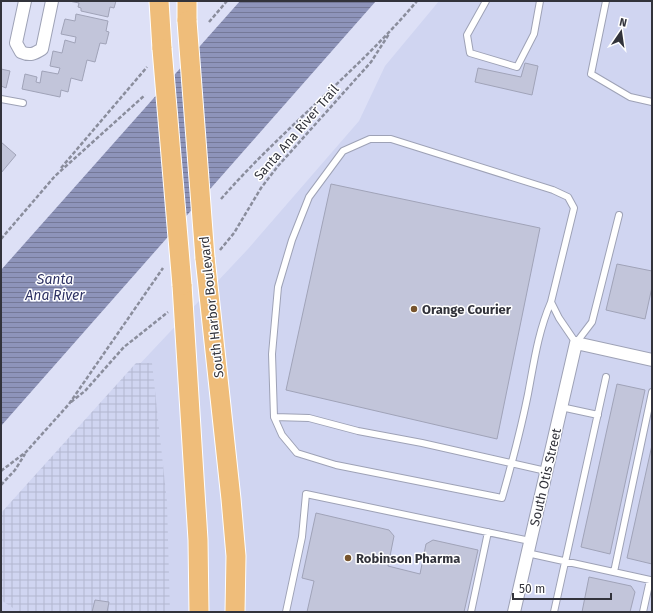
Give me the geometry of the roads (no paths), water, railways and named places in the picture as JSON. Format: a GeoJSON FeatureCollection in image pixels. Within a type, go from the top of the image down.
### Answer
{"type":"FeatureCollection","features":[{"type":"Feature","properties":{"kind":"main road","name":"South Harbor Boulevard"},"geometry":{"type":"LineString","coordinates":[[159,1],[184,306],[198,540],[199,612]]}},
{"type":"Feature","properties":{"kind":"main road","name":"South Harbor Boulevard"},"geometry":{"type":"LineString","coordinates":[[187,1],[187,21],[206,260],[232,506],[236,563],[235,612]]}},
{"type":"Feature","properties":{"kind":"street"},"geometry":{"type":"LineString","coordinates":[[25,1],[16,43],[21,52],[27,55],[34,54],[42,49],[52,1]]}},
{"type":"Feature","properties":{"kind":"street"},"geometry":{"type":"LineString","coordinates":[[576,343],[652,360]]}},
{"type":"Feature","properties":{"kind":"street","name":"South Otis Street"},"geometry":{"type":"LineString","coordinates":[[514,612],[576,343]]}},
{"type":"Feature","properties":{"kind":"lane"},"geometry":{"type":"LineString","coordinates":[[486,1],[467,35],[470,53],[517,67],[534,34],[540,1]]}},
{"type":"Feature","properties":{"kind":"lane"},"geometry":{"type":"LineString","coordinates":[[606,1],[591,74],[630,97],[652,102]]}},
{"type":"Feature","properties":{"kind":"lane"},"geometry":{"type":"LineString","coordinates":[[1,99],[23,103]]}},
{"type":"Feature","properties":{"kind":"lane"},"geometry":{"type":"LineString","coordinates":[[370,139],[391,139],[554,190],[568,197],[574,208],[551,302],[537,340],[529,387],[502,498],[336,465],[297,453],[282,435],[274,417],[272,354],[278,288],[292,240],[309,196],[343,152],[370,139]]}},
{"type":"Feature","properties":{"kind":"lane"},"geometry":{"type":"LineString","coordinates":[[551,302],[559,318],[576,343],[592,322],[619,215]]}},
{"type":"Feature","properties":{"kind":"lane"},"geometry":{"type":"LineString","coordinates":[[554,612],[606,377]]}},
{"type":"Feature","properties":{"kind":"lane"},"geometry":{"type":"LineString","coordinates":[[614,572],[652,392]]}},
{"type":"Feature","properties":{"kind":"lane"},"geometry":{"type":"LineString","coordinates":[[561,407],[598,415]]}},
{"type":"Feature","properties":{"kind":"lane"},"geometry":{"type":"LineString","coordinates":[[274,417],[309,418],[358,431],[422,443],[546,471]]}},
{"type":"Feature","properties":{"kind":"lane"},"geometry":{"type":"LineString","coordinates":[[286,612],[302,537],[306,494],[488,532],[565,561],[651,579],[643,612]]}},
{"type":"Feature","properties":{"kind":"lane"},"geometry":{"type":"LineString","coordinates":[[471,612],[488,532]]}},
{"type":"Feature","properties":{"kind":"water","name":"Santa Ana River"},"geometry":{"type":"Polygon","coordinates":[[[240,1],[376,1],[1,426],[1,270],[240,1]]]}},
{"type":"Feature","properties":{"kind":"place","name":"Orange Courier"},"geometry":{"type":"Point","coordinates":[414,309]}},
{"type":"Feature","properties":{"kind":"place","name":"Robinson Pharma"},"geometry":{"type":"Point","coordinates":[348,558]}}]}
